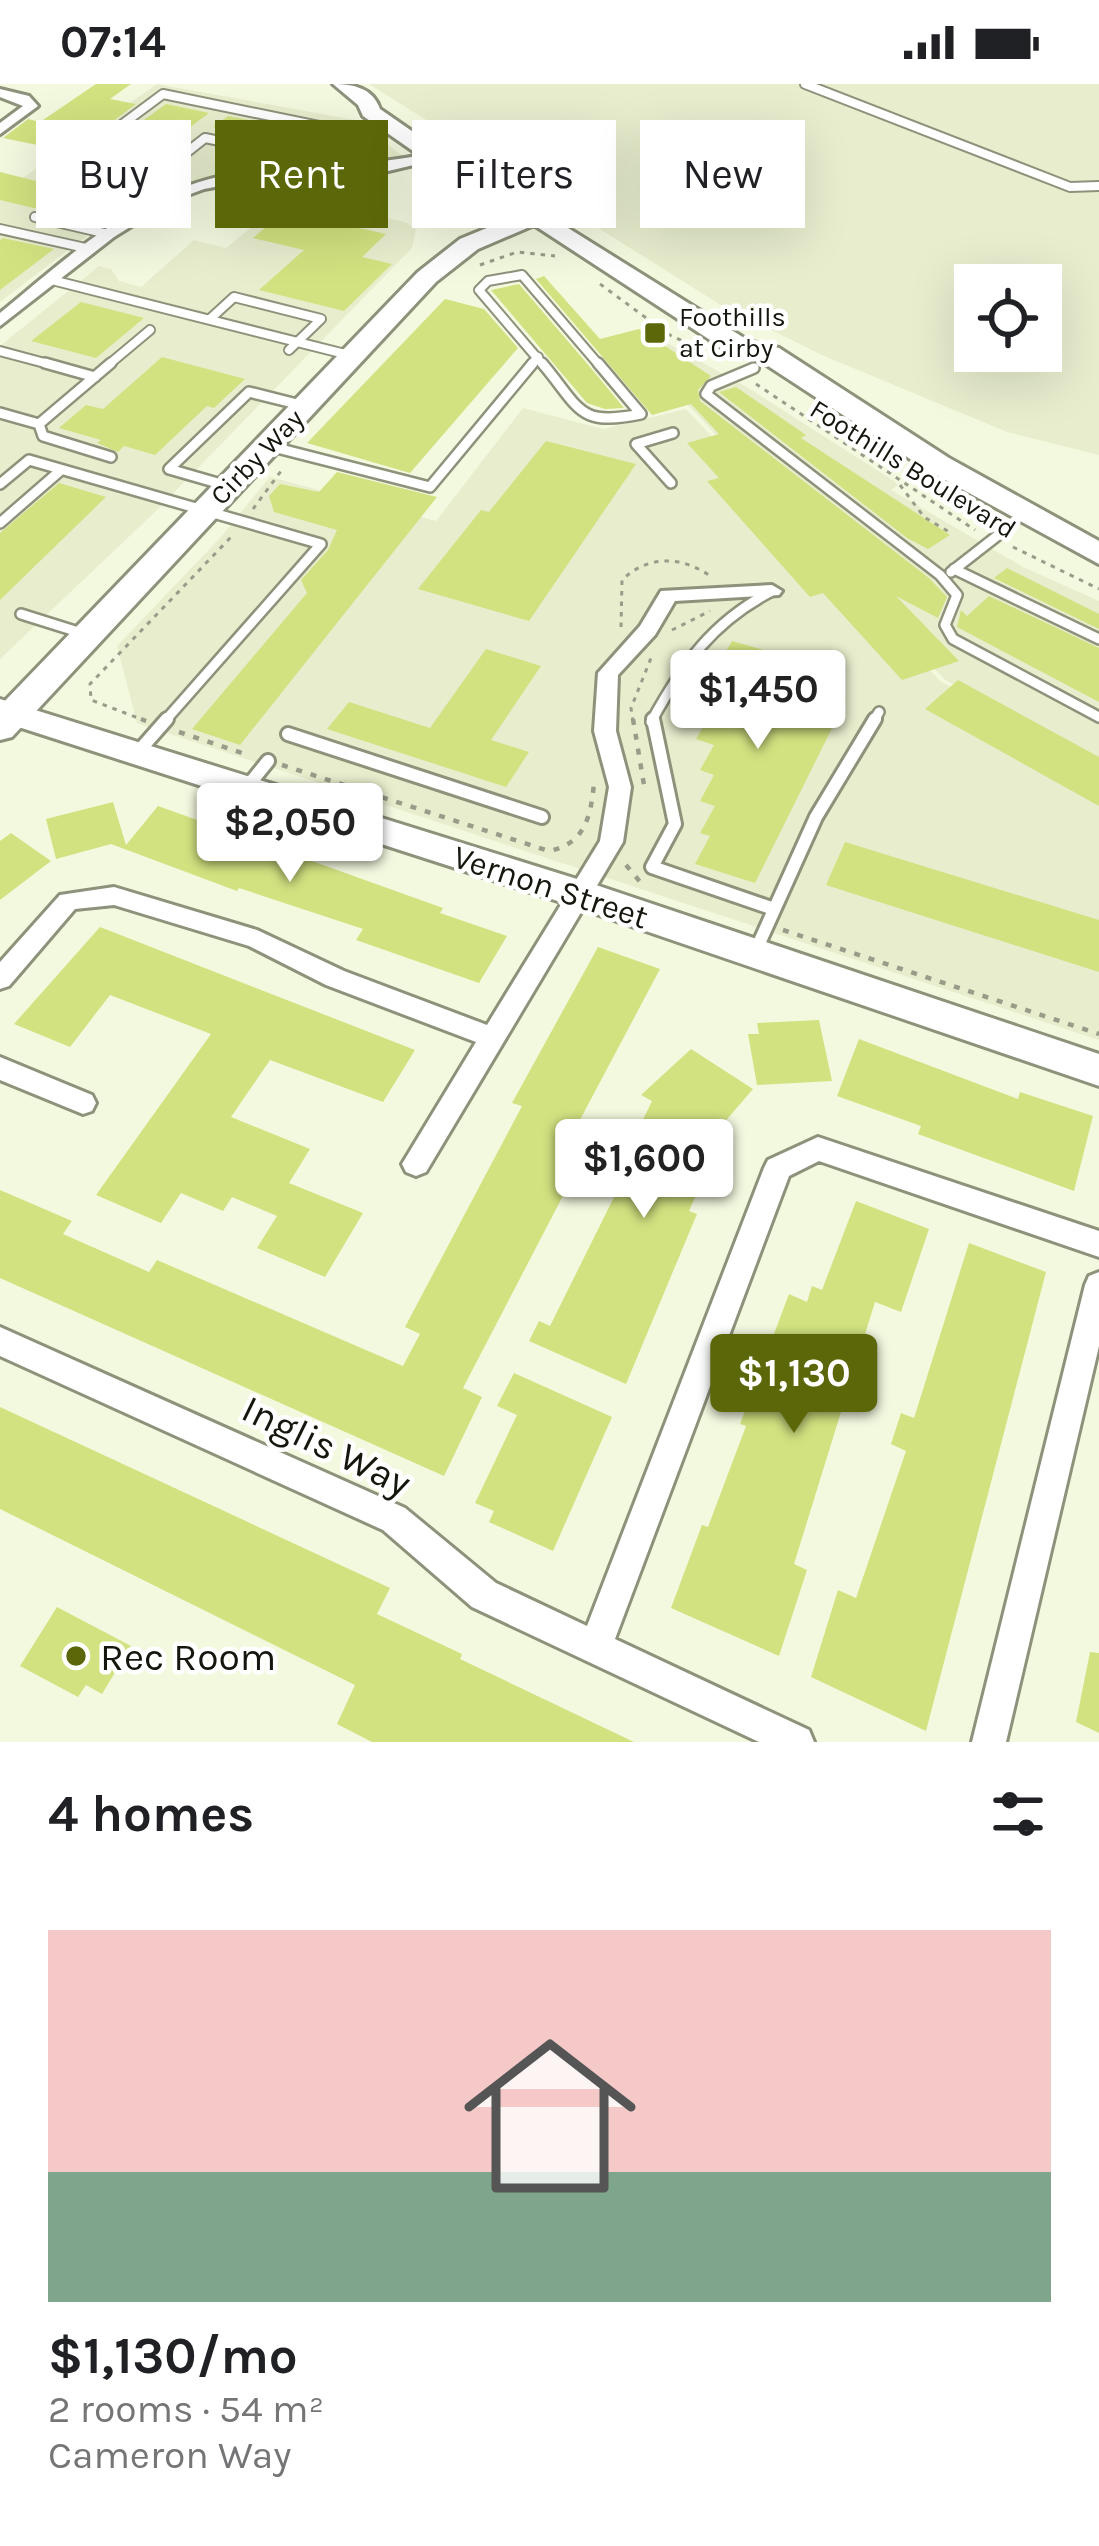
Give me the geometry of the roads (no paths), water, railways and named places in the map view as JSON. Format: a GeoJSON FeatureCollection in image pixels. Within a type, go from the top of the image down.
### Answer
{"type":"FeatureCollection","features":[{"type":"Feature","properties":{"kind":"main road"},"geometry":{"type":"LineString","coordinates":[[343,84],[368,103],[385,106],[412,123]]}},
{"type":"Feature","properties":{"kind":"main road"},"geometry":{"type":"LineString","coordinates":[[368,103],[370,112],[412,141]]}},
{"type":"Feature","properties":{"kind":"main road","name":"Cirby Way"},"geometry":{"type":"LineString","coordinates":[[5,717],[230,486],[281,449],[305,406],[392,313],[453,254],[508,228]]}},
{"type":"Feature","properties":{"kind":"main road","name":"Foothills Boulevard"},"geometry":{"type":"LineString","coordinates":[[556,228],[639,281],[745,363],[1000,534],[1099,573]]}},
{"type":"Feature","properties":{"kind":"main road"},"geometry":{"type":"LineString","coordinates":[[392,313],[486,255],[513,246],[559,250],[639,281]]}},
{"type":"Feature","properties":{"kind":"main road","name":"Foothills Boulevard"},"geometry":{"type":"LineString","coordinates":[[745,363],[769,354],[938,464],[1099,554]]}},
{"type":"Feature","properties":{"kind":"main road","name":"Vernon Street"},"geometry":{"type":"LineString","coordinates":[[5,717],[149,739],[257,774],[580,894],[760,939],[1099,1070]]}},
{"type":"Feature","properties":{"kind":"street"},"geometry":{"type":"LineString","coordinates":[[0,94],[24,99],[31,106],[0,130]]}},
{"type":"Feature","properties":{"kind":"street"},"geometry":{"type":"LineString","coordinates":[[0,321],[117,228]]}},
{"type":"Feature","properties":{"kind":"street"},"geometry":{"type":"LineString","coordinates":[[416,1164],[611,842],[620,787],[604,731],[608,673],[648,630],[668,595],[772,591]]}},
{"type":"Feature","properties":{"kind":"street"},"geometry":{"type":"LineString","coordinates":[[0,979],[68,901],[113,896],[257,939],[335,978],[493,1038]]}},
{"type":"Feature","properties":{"kind":"street"},"geometry":{"type":"LineString","coordinates":[[0,1068],[83,1103]]}},
{"type":"Feature","properties":{"kind":"street"},"geometry":{"type":"LineString","coordinates":[[596,1647],[778,1168],[818,1149],[1099,1244]]}},
{"type":"Feature","properties":{"kind":"street"},"geometry":{"type":"LineString","coordinates":[[988,1742],[1099,1285]]}},
{"type":"Feature","properties":{"kind":"street","name":"Inglis Way"},"geometry":{"type":"LineString","coordinates":[[0,1341],[394,1520],[484,1595],[797,1742]]}},
{"type":"Feature","properties":{"kind":"lane"},"geometry":{"type":"LineString","coordinates":[[806,84],[1070,187],[1099,186]]}},
{"type":"Feature","properties":{"kind":"lane"},"geometry":{"type":"LineString","coordinates":[[128,120],[163,94],[358,134],[391,127]]}},
{"type":"Feature","properties":{"kind":"lane"},"geometry":{"type":"LineString","coordinates":[[34,217],[108,234]]}},
{"type":"Feature","properties":{"kind":"lane"},"geometry":{"type":"LineString","coordinates":[[0,229],[89,249]]}},
{"type":"Feature","properties":{"kind":"lane"},"geometry":{"type":"LineString","coordinates":[[522,275],[641,414],[602,422],[585,414],[538,357],[479,290],[488,281],[522,275]]}},
{"type":"Feature","properties":{"kind":"lane"},"geometry":{"type":"LineString","coordinates":[[52,280],[210,319],[293,346],[353,356]]}},
{"type":"Feature","properties":{"kind":"lane"},"geometry":{"type":"LineString","coordinates":[[210,319],[234,297],[321,319],[293,346]]}},
{"type":"Feature","properties":{"kind":"lane"},"geometry":{"type":"LineString","coordinates":[[39,424],[150,330]]}},
{"type":"Feature","properties":{"kind":"lane"},"geometry":{"type":"LineString","coordinates":[[0,350],[95,377]]}},
{"type":"Feature","properties":{"kind":"lane"},"geometry":{"type":"LineString","coordinates":[[281,449],[430,487],[538,357]]}},
{"type":"Feature","properties":{"kind":"lane"},"geometry":{"type":"LineString","coordinates":[[745,363],[706,394],[854,501],[879,527],[950,573],[1099,639]]}},
{"type":"Feature","properties":{"kind":"lane"},"geometry":{"type":"LineString","coordinates":[[230,486],[169,469],[249,392],[305,406]]}},
{"type":"Feature","properties":{"kind":"lane"},"geometry":{"type":"LineString","coordinates":[[0,413],[39,424]]}},
{"type":"Feature","properties":{"kind":"lane"},"geometry":{"type":"LineString","coordinates":[[39,424],[44,436],[111,457]]}},
{"type":"Feature","properties":{"kind":"lane"},"geometry":{"type":"LineString","coordinates":[[671,483],[636,444],[673,433]]}},
{"type":"Feature","properties":{"kind":"lane"},"geometry":{"type":"LineString","coordinates":[[0,484],[29,460],[321,544],[149,739]]}},
{"type":"Feature","properties":{"kind":"lane"},"geometry":{"type":"LineString","coordinates":[[0,523],[61,470]]}},
{"type":"Feature","properties":{"kind":"lane"},"geometry":{"type":"LineString","coordinates":[[950,573],[1000,534]]}},
{"type":"Feature","properties":{"kind":"lane"},"geometry":{"type":"LineString","coordinates":[[950,573],[957,595],[945,625],[953,639],[1099,717]]}},
{"type":"Feature","properties":{"kind":"lane"},"geometry":{"type":"LineString","coordinates":[[772,591],[733,609],[700,635],[652,722],[675,824],[652,867],[774,908]]}},
{"type":"Feature","properties":{"kind":"lane"},"geometry":{"type":"LineString","coordinates":[[21,614],[89,635]]}},
{"type":"Feature","properties":{"kind":"lane"},"geometry":{"type":"LineString","coordinates":[[760,939],[816,817],[879,712]]}},
{"type":"Feature","properties":{"kind":"lane"},"geometry":{"type":"LineString","coordinates":[[288,734],[542,817]]}},
{"type":"Feature","properties":{"kind":"place","name":"Foothills at Cirby"},"geometry":{"type":"Point","coordinates":[655,333]}},
{"type":"Feature","properties":{"kind":"place","name":"Rec Room"},"geometry":{"type":"Point","coordinates":[76,1656]}}]}
